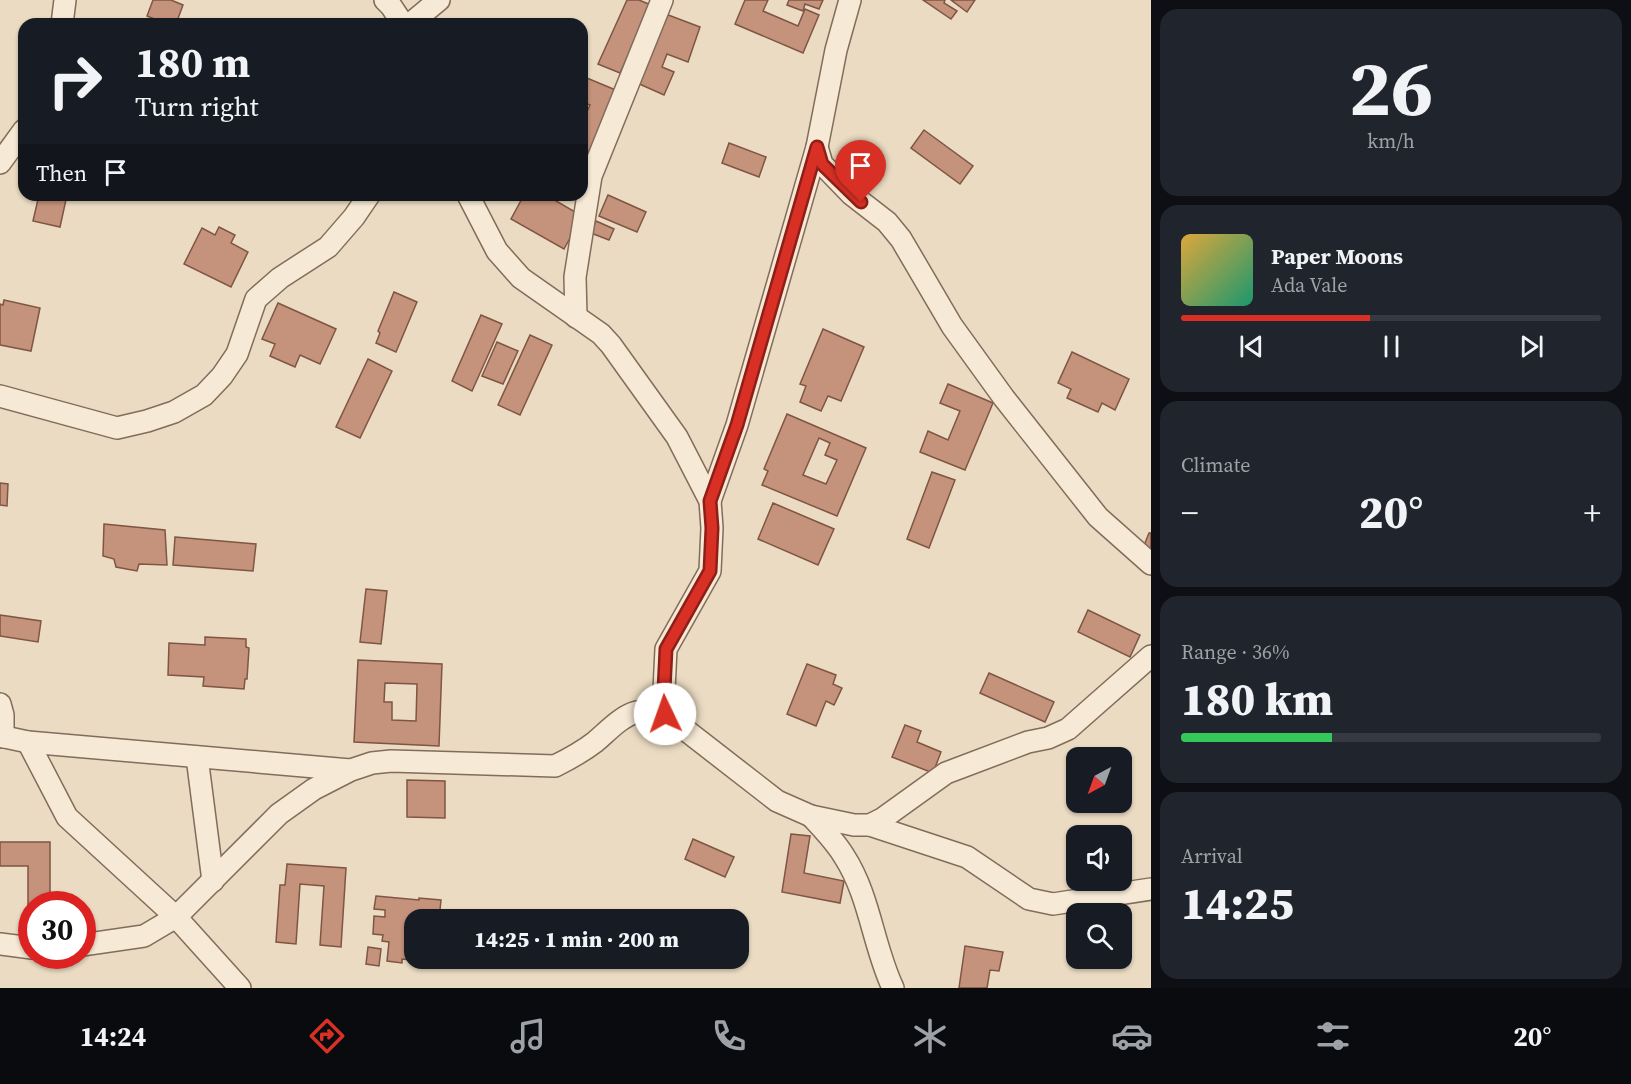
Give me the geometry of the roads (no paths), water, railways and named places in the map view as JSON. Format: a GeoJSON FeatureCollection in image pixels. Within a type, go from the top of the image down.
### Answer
{"type":"FeatureCollection","features":[{"type":"Feature","properties":{"kind":"street"},"geometry":{"type":"LineString","coordinates":[[62,18],[64,0]]}},
{"type":"Feature","properties":{"kind":"street"},"geometry":{"type":"LineString","coordinates":[[385,0],[399,18]]}},
{"type":"Feature","properties":{"kind":"street"},"geometry":{"type":"LineString","coordinates":[[417,18],[439,0]]}},
{"type":"Feature","properties":{"kind":"street"},"geometry":{"type":"LineString","coordinates":[[588,195],[591,176],[662,0]]}},
{"type":"Feature","properties":{"kind":"street"},"geometry":{"type":"LineString","coordinates":[[710,501],[737,425],[817,147],[836,50],[850,0]]}},
{"type":"Feature","properties":{"kind":"street"},"geometry":{"type":"LineString","coordinates":[[0,163],[18,138]]}},
{"type":"Feature","properties":{"kind":"street"},"geometry":{"type":"LineString","coordinates":[[817,147],[822,164],[851,194],[887,222],[901,239],[952,326],[1004,398],[1098,517],[1151,564]]}},
{"type":"Feature","properties":{"kind":"street"},"geometry":{"type":"LineString","coordinates":[[0,396],[117,428],[174,412],[204,395],[222,376],[237,354],[256,299],[280,278],[328,247],[365,201]]}},
{"type":"Feature","properties":{"kind":"street"},"geometry":{"type":"LineString","coordinates":[[471,201],[497,251],[521,278],[601,334],[622,359],[676,437],[710,501],[712,528],[710,571],[666,649],[665,714]]}},
{"type":"Feature","properties":{"kind":"street"},"geometry":{"type":"LineString","coordinates":[[576,317],[575,277],[587,201]]}},
{"type":"Feature","properties":{"kind":"street"},"geometry":{"type":"LineString","coordinates":[[870,825],[882,819],[946,773],[1068,729],[1151,656]]}},
{"type":"Feature","properties":{"kind":"street"},"geometry":{"type":"LineString","coordinates":[[0,704],[3,716],[1,736],[28,742],[351,770]]}},
{"type":"Feature","properties":{"kind":"street"},"geometry":{"type":"LineString","coordinates":[[96,943],[144,936],[177,917],[279,814],[315,789],[351,770],[372,763],[391,761],[555,766],[574,757],[621,721],[637,712],[665,714],[777,801],[811,816],[854,825],[870,825],[967,857],[1029,899],[1053,904],[1151,890]]}},
{"type":"Feature","properties":{"kind":"street"},"geometry":{"type":"LineString","coordinates":[[28,742],[68,817],[177,917],[240,988]]}},
{"type":"Feature","properties":{"kind":"street"},"geometry":{"type":"LineString","coordinates":[[197,757],[213,881]]}},
{"type":"Feature","properties":{"kind":"street"},"geometry":{"type":"LineString","coordinates":[[811,816],[830,836],[845,857],[860,888],[886,973],[893,988]]}},
{"type":"Feature","properties":{"kind":"street"},"geometry":{"type":"LineString","coordinates":[[0,944],[18,946]]}}]}
